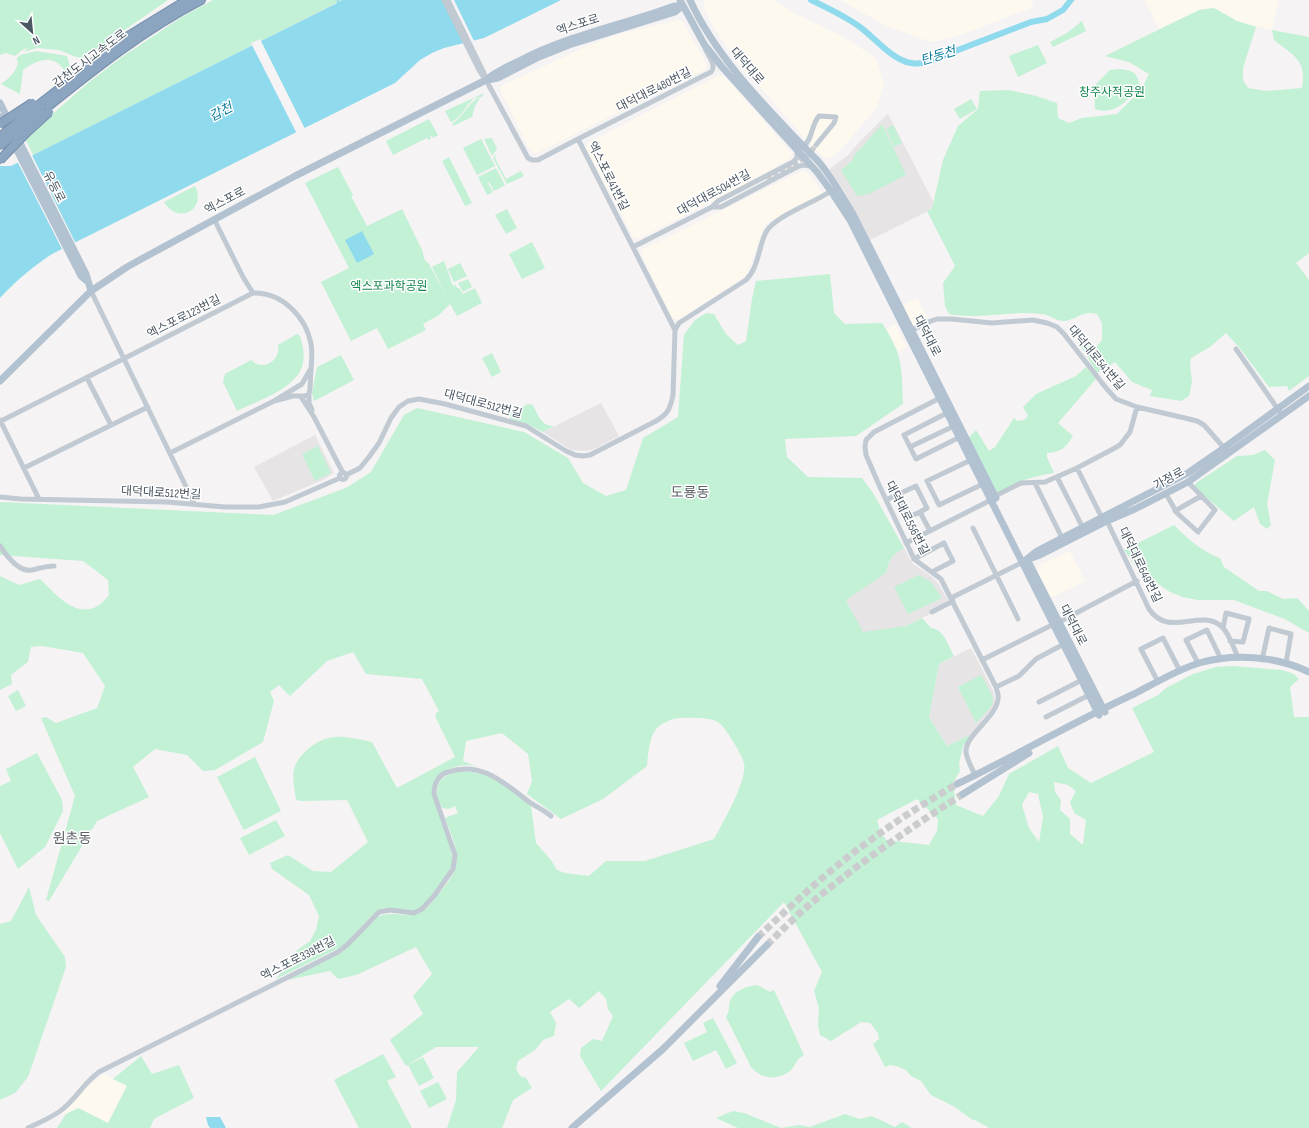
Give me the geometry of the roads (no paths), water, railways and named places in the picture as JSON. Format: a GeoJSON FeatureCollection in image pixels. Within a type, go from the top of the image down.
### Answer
{"type":"FeatureCollection","features":[{"type":"Feature","properties":{"kind":"highway","name":"갑천도시고속도로"},"geometry":{"type":"LineString","coordinates":[[0,137],[82,76],[131,34],[187,0]]}},
{"type":"Feature","properties":{"kind":"highway","name":"갑천도시고속도로"},"geometry":{"type":"LineString","coordinates":[[82,76],[148,31],[201,0]]}},
{"type":"Feature","properties":{"kind":"highway"},"geometry":{"type":"LineString","coordinates":[[0,124],[39,109],[82,76]]}},
{"type":"Feature","properties":{"kind":"highway","name":"갑천도시고속도로"},"geometry":{"type":"LineString","coordinates":[[0,146],[39,109]]}},
{"type":"Feature","properties":{"kind":"highway"},"geometry":{"type":"LineString","coordinates":[[0,160],[27,132],[39,109]]}},
{"type":"Feature","properties":{"kind":"main road","name":"엑스포로"},"geometry":{"type":"LineString","coordinates":[[0,381],[92,292],[127,267],[214,219],[301,173],[486,80],[498,78],[539,57],[569,45],[675,12],[681,3],[691,0]]}},
{"type":"Feature","properties":{"kind":"main road","name":"대덕대로"},"geometry":{"type":"LineString","coordinates":[[691,0],[705,29],[720,52],[800,149],[810,166],[831,191],[850,220],[983,484],[993,498]]}},
{"type":"Feature","properties":{"kind":"main road","name":"대덕대로"},"geometry":{"type":"LineString","coordinates":[[681,3],[704,44],[722,67],[800,149],[818,161],[829,175],[853,214],[912,330],[993,498],[1101,712]]}},
{"type":"Feature","properties":{"kind":"main road","name":"유등로"},"geometry":{"type":"LineString","coordinates":[[0,103],[86,274],[87,281],[92,292]]}},
{"type":"Feature","properties":{"kind":"main road","name":"유등로"},"geometry":{"type":"LineString","coordinates":[[0,117],[81,276],[87,281]]}},
{"type":"Feature","properties":{"kind":"main road","name":"가정로"},"geometry":{"type":"LineString","coordinates":[[1025,561],[1040,556],[1188,473],[1309,386]]}},
{"type":"Feature","properties":{"kind":"main road","name":"가정로"},"geometry":{"type":"LineString","coordinates":[[1025,561],[1036,551],[1062,538],[1105,519],[1135,509],[1188,482],[1309,396]]}},
{"type":"Feature","properties":{"kind":"main road"},"geometry":{"type":"LineString","coordinates":[[1034,573],[1040,556]]}},
{"type":"Feature","properties":{"kind":"main road","name":"대덕대로"},"geometry":{"type":"LineString","coordinates":[[1025,561],[1034,573],[1064,644],[1089,694],[1101,712]]}},
{"type":"Feature","properties":{"kind":"main road"},"geometry":{"type":"LineString","coordinates":[[957,784],[1198,663],[1238,657],[1286,663],[1309,672]]}},
{"type":"Feature","properties":{"kind":"main road"},"geometry":{"type":"LineString","coordinates":[[963,794],[1029,753],[1101,712],[1191,671],[1222,662],[1236,661],[1276,665],[1292,669],[1309,677]]}},
{"type":"Feature","properties":{"kind":"main road"},"geometry":{"type":"LineString","coordinates":[[700,1011],[758,937]]}},
{"type":"Feature","properties":{"kind":"main road"},"geometry":{"type":"LineString","coordinates":[[572,1128],[663,1049],[767,945]]}},
{"type":"Feature","properties":{"kind":"street"},"geometry":{"type":"LineString","coordinates":[[444,0],[486,80]]}},
{"type":"Feature","properties":{"kind":"street"},"geometry":{"type":"LineString","coordinates":[[448,0],[481,70]]}},
{"type":"Feature","properties":{"kind":"street","name":"대덕대로480번길"},"geometry":{"type":"LineString","coordinates":[[578,139],[711,72],[714,66],[704,44]]}},
{"type":"Feature","properties":{"kind":"street","name":"엑스포로41번길"},"geometry":{"type":"LineString","coordinates":[[486,80],[524,153],[530,160],[538,160],[578,139],[675,330]]}},
{"type":"Feature","properties":{"kind":"street","name":"대덕대로504번길"},"geometry":{"type":"LineString","coordinates":[[633,247],[769,178],[797,158],[800,149],[807,144],[819,116],[836,117],[816,145]]}},
{"type":"Feature","properties":{"kind":"street"},"geometry":{"type":"LineString","coordinates":[[769,178],[796,167],[803,165],[810,166]]}},
{"type":"Feature","properties":{"kind":"street"},"geometry":{"type":"LineString","coordinates":[[675,330],[679,323],[746,280],[752,274],[766,232],[774,222],[831,191]]}},
{"type":"Feature","properties":{"kind":"street"},"geometry":{"type":"LineString","coordinates":[[214,219],[253,293],[258,292],[280,299],[298,315],[306,327],[310,336],[312,357],[309,403],[314,417],[343,475]]}},
{"type":"Feature","properties":{"kind":"street"},"geometry":{"type":"LineString","coordinates":[[92,292],[194,503]]}},
{"type":"Feature","properties":{"kind":"street","name":"엑스포로123번길"},"geometry":{"type":"LineString","coordinates":[[1,420],[253,293]]}},
{"type":"Feature","properties":{"kind":"street","name":"대덕대로541번길"},"geometry":{"type":"LineString","coordinates":[[912,330],[931,321],[943,319],[992,323],[1033,320],[1047,323],[1057,327],[1064,334],[1110,394],[1122,402],[1137,407],[1197,421],[1204,426],[1229,454]]}},
{"type":"Feature","properties":{"kind":"street","name":"대덕대로512번길"},"geometry":{"type":"LineString","coordinates":[[0,497],[21,499],[194,503],[225,507],[259,507],[285,502],[360,468],[378,443],[391,418],[399,407],[408,401],[419,399],[445,404],[526,426],[566,452],[582,456],[590,455],[666,415],[671,406],[673,395],[675,330]]}},
{"type":"Feature","properties":{"kind":"street"},"geometry":{"type":"LineString","coordinates":[[1236,349],[1282,415]]}},
{"type":"Feature","properties":{"kind":"street"},"geometry":{"type":"LineString","coordinates":[[311,367],[297,392],[314,417]]}},
{"type":"Feature","properties":{"kind":"street"},"geometry":{"type":"LineString","coordinates":[[87,378],[111,425]]}},
{"type":"Feature","properties":{"kind":"street"},"geometry":{"type":"LineString","coordinates":[[170,453],[274,401],[300,385],[308,386],[310,390]]}},
{"type":"Feature","properties":{"kind":"street"},"geometry":{"type":"LineString","coordinates":[[274,401],[305,396],[310,390]]}},
{"type":"Feature","properties":{"kind":"street","name":"대덕대로556번길"},"geometry":{"type":"LineString","coordinates":[[940,398],[874,432],[866,440],[865,446],[866,455],[914,559],[921,566],[940,578],[996,687],[998,698],[995,708],[966,747],[967,757],[975,775]]}},
{"type":"Feature","properties":{"kind":"street"},"geometry":{"type":"LineString","coordinates":[[24,468],[148,407]]}},
{"type":"Feature","properties":{"kind":"street"},"geometry":{"type":"LineString","coordinates":[[906,543],[1021,483],[1045,482],[1077,468],[1120,445],[1130,432],[1137,407]]}},
{"type":"Feature","properties":{"kind":"street"},"geometry":{"type":"LineString","coordinates":[[947,413],[904,435],[916,459],[960,437]]}},
{"type":"Feature","properties":{"kind":"street"},"geometry":{"type":"LineString","coordinates":[[1,420],[39,499]]}},
{"type":"Feature","properties":{"kind":"street"},"geometry":{"type":"LineString","coordinates":[[910,447],[954,426]]}},
{"type":"Feature","properties":{"kind":"street"},"geometry":{"type":"LineString","coordinates":[[971,460],[927,481],[939,505],[983,484]]}},
{"type":"Feature","properties":{"kind":"street"},"geometry":{"type":"LineString","coordinates":[[1077,468],[1105,519]]}},
{"type":"Feature","properties":{"kind":"street"},"geometry":{"type":"LineString","coordinates":[[1057,477],[1083,528]]}},
{"type":"Feature","properties":{"kind":"street"},"geometry":{"type":"LineString","coordinates":[[1166,494],[1175,511],[1198,532],[1215,510],[1188,482]]}},
{"type":"Feature","properties":{"kind":"street"},"geometry":{"type":"LineString","coordinates":[[1035,483],[1062,538]]}},
{"type":"Feature","properties":{"kind":"street"},"geometry":{"type":"LineString","coordinates":[[886,500],[916,486],[927,508],[920,512],[930,531]]}},
{"type":"Feature","properties":{"kind":"street","name":"대덕대로556번길"},"geometry":{"type":"LineString","coordinates":[[898,495],[909,517],[920,512]]}},
{"type":"Feature","properties":{"kind":"street"},"geometry":{"type":"LineString","coordinates":[[1175,511],[1201,496]]}},
{"type":"Feature","properties":{"kind":"street","name":"대덕대로649번길"},"geometry":{"type":"LineString","coordinates":[[1105,519],[1137,581],[1149,609],[1156,618],[1163,622],[1171,623],[1210,621]]}},
{"type":"Feature","properties":{"kind":"street"},"geometry":{"type":"LineString","coordinates":[[973,528],[1018,619]]}},
{"type":"Feature","properties":{"kind":"street"},"geometry":{"type":"LineString","coordinates":[[914,559],[944,543],[953,561],[932,572]]}},
{"type":"Feature","properties":{"kind":"street"},"geometry":{"type":"LineString","coordinates":[[0,546],[19,567],[28,570],[46,566],[54,566]]}},
{"type":"Feature","properties":{"kind":"street"},"geometry":{"type":"LineString","coordinates":[[932,612],[952,599],[1025,561]]}},
{"type":"Feature","properties":{"kind":"street"},"geometry":{"type":"LineString","coordinates":[[982,660],[1137,581]]}},
{"type":"Feature","properties":{"kind":"street"},"geometry":{"type":"LineString","coordinates":[[1223,628],[1226,613],[1249,619],[1243,642],[1230,641]]}},
{"type":"Feature","properties":{"kind":"street"},"geometry":{"type":"LineString","coordinates":[[1221,659],[1207,630],[1210,621],[1213,621],[1223,628],[1238,657]]}},
{"type":"Feature","properties":{"kind":"street"},"geometry":{"type":"LineString","coordinates":[[1262,660],[1269,628],[1291,634],[1286,663]]}},
{"type":"Feature","properties":{"kind":"street"},"geometry":{"type":"LineString","coordinates":[[1198,663],[1186,640],[1207,630]]}},
{"type":"Feature","properties":{"kind":"street"},"geometry":{"type":"LineString","coordinates":[[1158,682],[1141,649],[1163,638],[1180,671]]}},
{"type":"Feature","properties":{"kind":"street"},"geometry":{"type":"LineString","coordinates":[[996,687],[1019,676],[1036,659],[1064,644]]}},
{"type":"Feature","properties":{"kind":"street"},"geometry":{"type":"LineString","coordinates":[[1039,702],[1082,680]]}},
{"type":"Feature","properties":{"kind":"street"},"geometry":{"type":"LineString","coordinates":[[1046,717],[1089,694]]}},
{"type":"Feature","properties":{"kind":"street","name":"엑스포로339번길"},"geometry":{"type":"LineString","coordinates":[[28,1128],[63,1109],[74,1099],[89,1079],[99,1072],[343,948],[379,912],[390,910],[414,913],[426,906],[448,876],[454,864],[455,855],[434,794],[436,782],[440,776],[445,773],[463,769],[481,771],[509,786],[551,816]]}},
{"type":"Feature","properties":{"kind":"water","name":"갑천"},"geometry":{"type":"Polygon","coordinates":[[[337,0],[339,0],[339,2],[342,0],[561,0],[484,38],[444,48],[432,53],[420,60],[395,83],[52,254],[24,274],[0,298],[0,166],[11,166],[337,3],[337,0]]]}},
{"type":"Feature","properties":{"kind":"water"},"geometry":{"type":"Polygon","coordinates":[[[362,231],[374,254],[357,263],[345,240],[362,231]]]}},
{"type":"Feature","properties":{"kind":"water"},"geometry":{"type":"Polygon","coordinates":[[[206,1117],[220,1117],[226,1128],[210,1128],[206,1117]]]}},
{"type":"Feature","properties":{"kind":"waterway","name":"탄동천"},"geometry":{"type":"LineString","coordinates":[[811,0],[836,12],[854,23],[897,58],[911,63],[924,63],[1031,22],[1047,19],[1063,10],[1071,0]]}},
{"type":"Feature","properties":{"kind":"tunnel"},"geometry":{"type":"LineString","coordinates":[[767,179],[800,161],[816,145]]}},
{"type":"Feature","properties":{"kind":"tunnel"},"geometry":{"type":"LineString","coordinates":[[758,937],[814,886],[857,850],[903,817],[957,784]]}},
{"type":"Feature","properties":{"kind":"tunnel"},"geometry":{"type":"LineString","coordinates":[[767,945],[788,924],[846,875],[904,833],[963,794]]}},
{"type":"Feature","properties":{"kind":"district","name":"도룡동"},"geometry":{"type":"Point","coordinates":[690,492]}},
{"type":"Feature","properties":{"kind":"district","name":"원촌동"},"geometry":{"type":"Point","coordinates":[72,838]}},
{"type":"Feature","properties":{"kind":"park label","name":"창주사적공원"},"geometry":{"type":"Point","coordinates":[1112,92]}},
{"type":"Feature","properties":{"kind":"park label","name":"엑스포과학공원"},"geometry":{"type":"Point","coordinates":[389,286]}}]}
